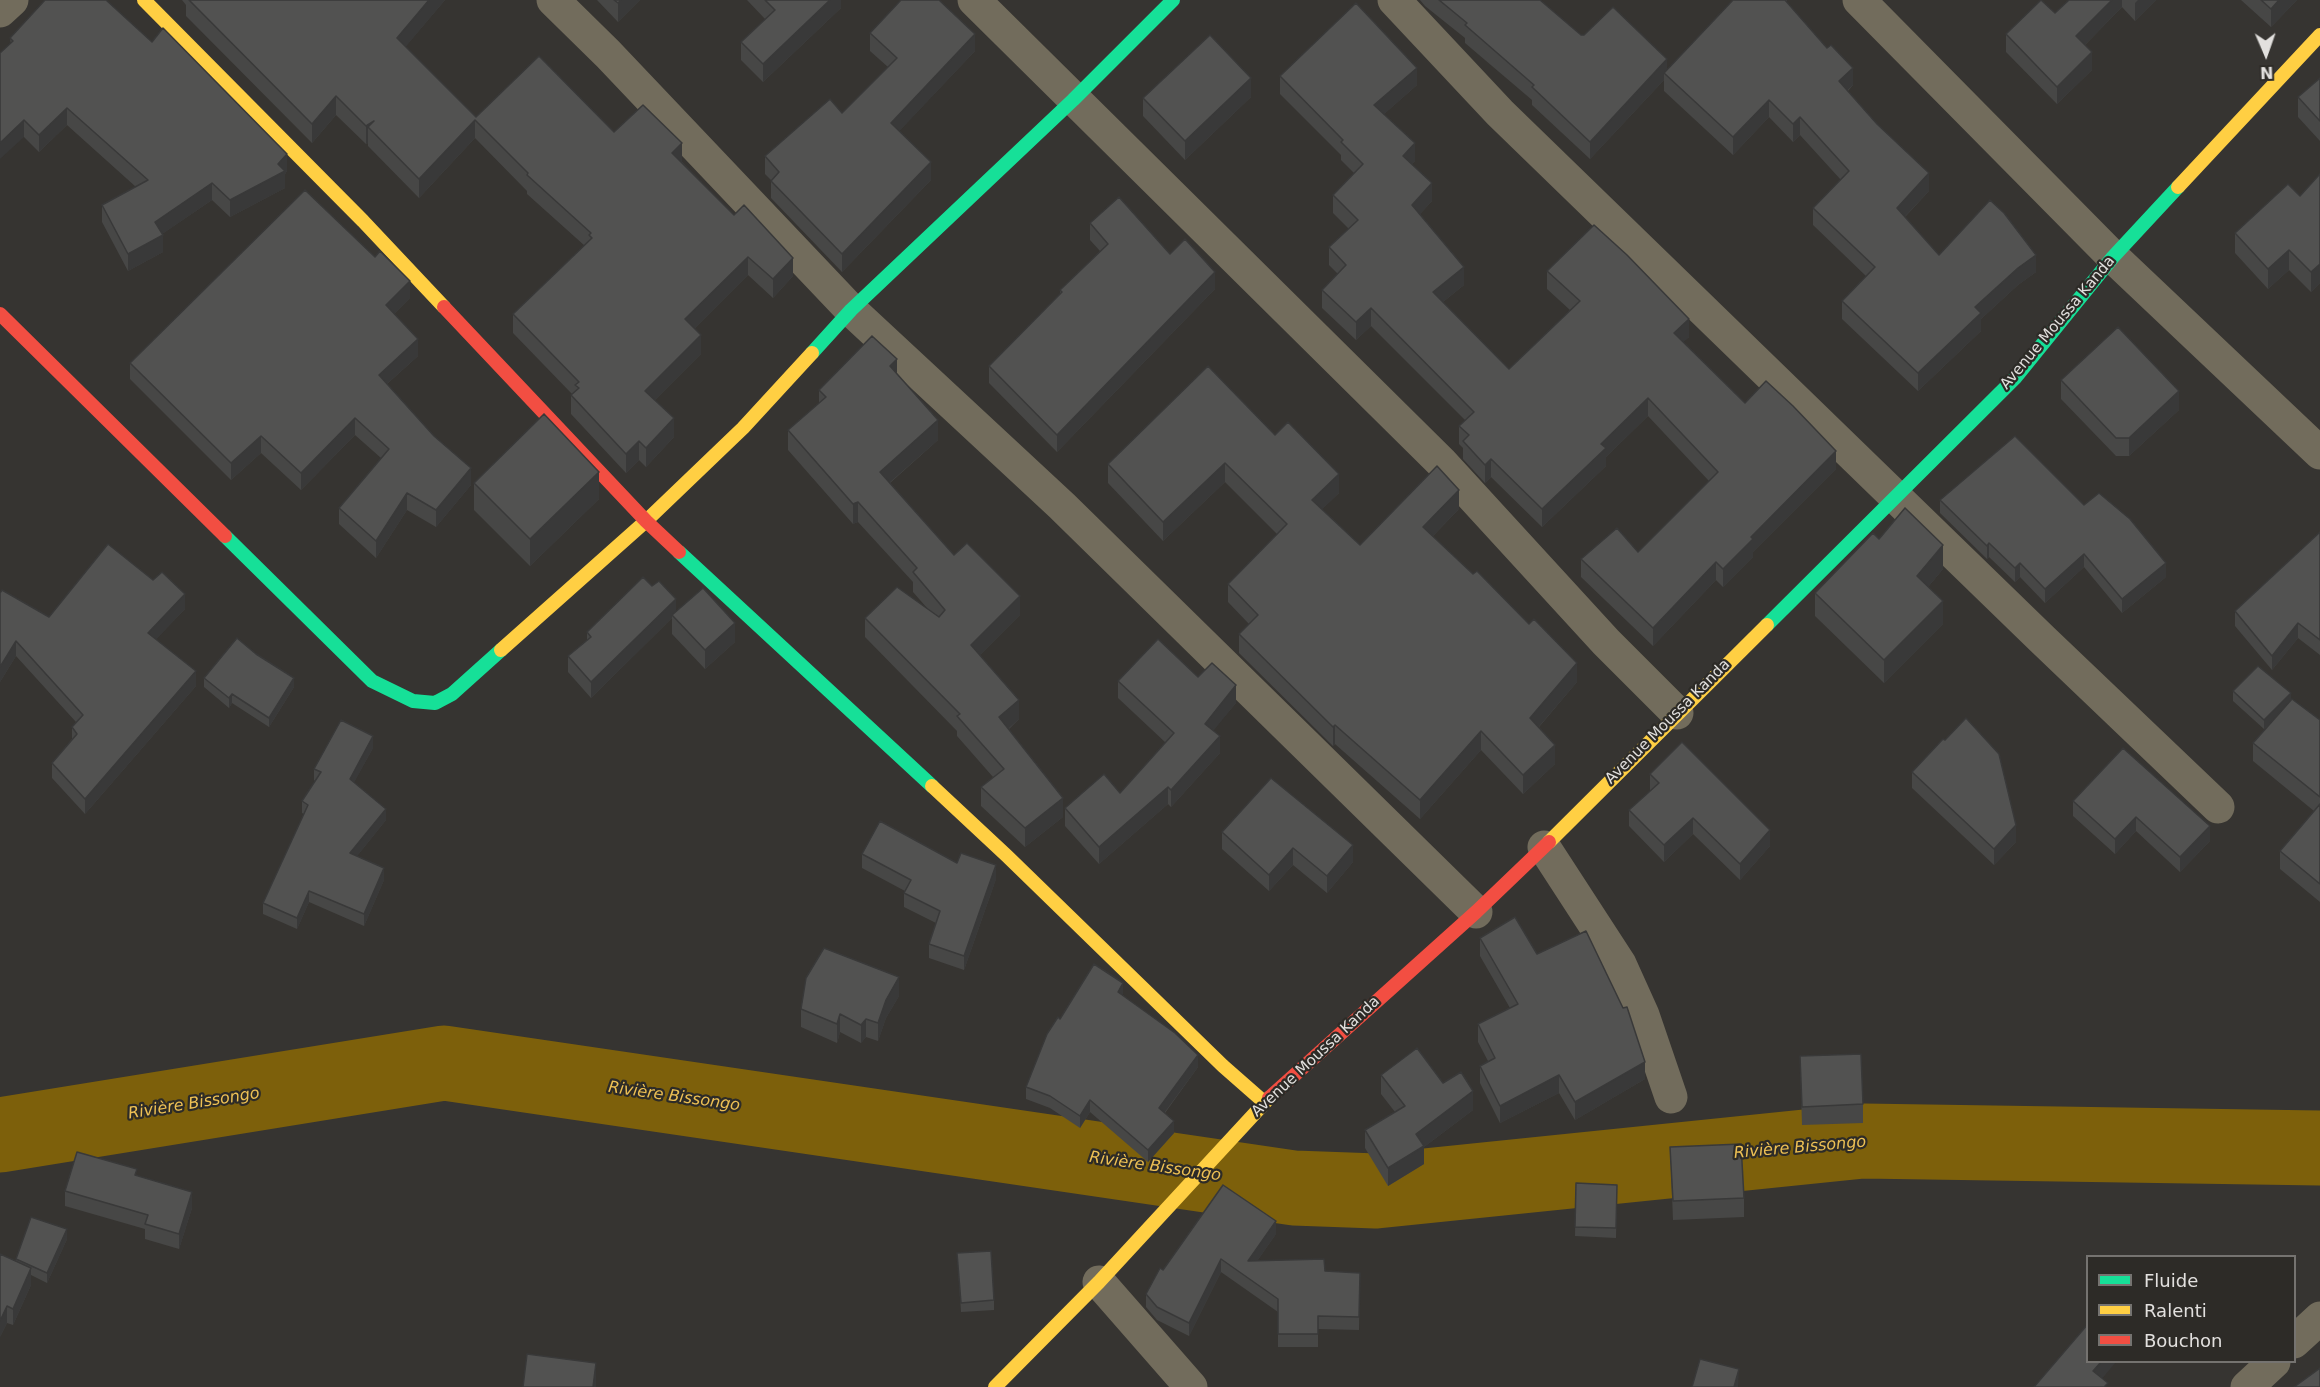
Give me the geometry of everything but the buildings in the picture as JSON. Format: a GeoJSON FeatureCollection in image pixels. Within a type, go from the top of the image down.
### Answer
{"type":"FeatureCollection","features":[{"type":"Feature","properties":{"kind":"street"},"geometry":{"type":"LineString","coordinates":[[0,11],[12,0]]}},
{"type":"Feature","properties":{"kind":"street"},"geometry":{"type":"LineString","coordinates":[[144,0],[363,221],[646,521],[998,848],[1223,1066],[1264,1102]]}},
{"type":"Feature","properties":{"kind":"street"},"geometry":{"type":"LineString","coordinates":[[553,0],[608,54],[851,310],[1062,506],[1476,912]]}},
{"type":"Feature","properties":{"kind":"street"},"geometry":{"type":"LineString","coordinates":[[974,0],[1441,462],[1606,642],[1677,713]]}},
{"type":"Feature","properties":{"kind":"street"},"geometry":{"type":"LineString","coordinates":[[0,314],[372,681],[413,701],[435,703],[452,694],[646,521],[743,428],[851,310],[1073,100],[1173,0]]}},
{"type":"Feature","properties":{"kind":"street"},"geometry":{"type":"LineString","coordinates":[[1394,0],[1500,113],[2218,807]]}},
{"type":"Feature","properties":{"kind":"street"},"geometry":{"type":"LineString","coordinates":[[1859,0],[2113,256],[2320,453]]}},
{"type":"Feature","properties":{"kind":"street","name":"Avenue Moussa Kanda"},"geometry":{"type":"LineString","coordinates":[[995,1387],[1099,1282],[1264,1102],[1476,912],[1544,847],[2015,378],[2113,256],[2320,35]]}},
{"type":"Feature","properties":{"kind":"street"},"geometry":{"type":"LineString","coordinates":[[1544,847],[1620,964],[1643,1015],[1671,1097]]}},
{"type":"Feature","properties":{"kind":"street"},"geometry":{"type":"LineString","coordinates":[[1099,1282],[1191,1387]]}},
{"type":"Feature","properties":{"kind":"street"},"geometry":{"type":"LineString","coordinates":[[2296,1341],[2320,1318]]}},
{"type":"Feature","properties":{"kind":"street"},"geometry":{"type":"LineString","coordinates":[[2247,1387],[2273,1363]]}},
{"type":"Feature","properties":{"kind":"waterway","name":"Rivière Bissongo"},"geometry":{"type":"LineString","coordinates":[[0,1135],[444,1063],[1294,1188],[1376,1191],[1863,1141],[2320,1148]]}},
{"type":"Feature","properties":{"kind":"traffic: fast"},"geometry":{"type":"LineString","coordinates":[[812,353],[851,310],[1073,100],[1173,0]]}},
{"type":"Feature","properties":{"kind":"traffic: fast"},"geometry":{"type":"LineString","coordinates":[[1767,625],[2015,378],[2113,257],[2178,187]]}},
{"type":"Feature","properties":{"kind":"traffic: fast"},"geometry":{"type":"LineString","coordinates":[[225,536],[372,681],[413,701],[435,703],[452,694],[501,650]]}},
{"type":"Feature","properties":{"kind":"traffic: fast"},"geometry":{"type":"LineString","coordinates":[[679,552],[932,786]]}},
{"type":"Feature","properties":{"kind":"traffic: slow"},"geometry":{"type":"LineString","coordinates":[[144,0],[363,221],[444,307]]}},
{"type":"Feature","properties":{"kind":"traffic: slow"},"geometry":{"type":"LineString","coordinates":[[2178,187],[2320,35]]}},
{"type":"Feature","properties":{"kind":"traffic: slow"},"geometry":{"type":"LineString","coordinates":[[501,650],[646,521],[743,428],[812,353]]}},
{"type":"Feature","properties":{"kind":"traffic: slow"},"geometry":{"type":"LineString","coordinates":[[1549,842],[1767,625]]}},
{"type":"Feature","properties":{"kind":"traffic: slow"},"geometry":{"type":"LineString","coordinates":[[932,786],[1223,1066],[1264,1102]]}},
{"type":"Feature","properties":{"kind":"traffic: slow"},"geometry":{"type":"LineString","coordinates":[[995,1387],[1099,1282],[1269,1098]]}},
{"type":"Feature","properties":{"kind":"traffic: jam"},"geometry":{"type":"LineString","coordinates":[[444,307],[646,521],[679,552]]}},
{"type":"Feature","properties":{"kind":"traffic: jam"},"geometry":{"type":"LineString","coordinates":[[0,314],[225,536]]}},
{"type":"Feature","properties":{"kind":"traffic: jam"},"geometry":{"type":"LineString","coordinates":[[1269,1098],[1476,912],[1549,842]]}}]}
